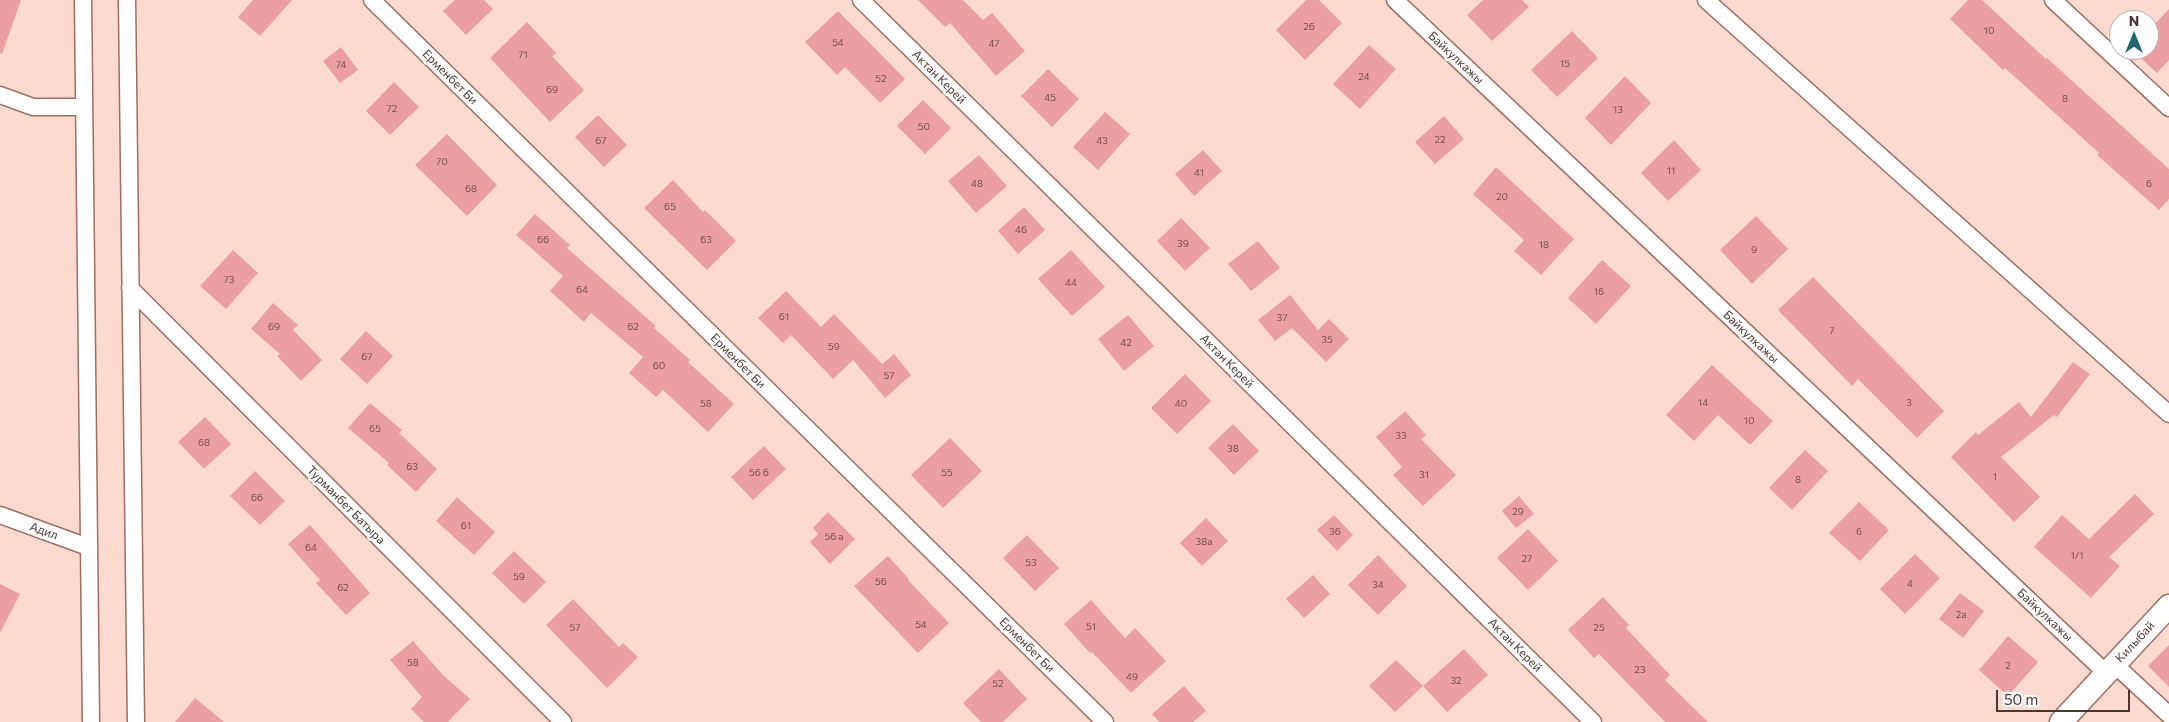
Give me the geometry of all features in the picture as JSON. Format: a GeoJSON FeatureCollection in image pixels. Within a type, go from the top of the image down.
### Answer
{"type":"FeatureCollection","features":[{"type":"Feature","properties":{"kind":"street"},"geometry":{"type":"LineString","coordinates":[[83,0],[91,722]]}},
{"type":"Feature","properties":{"kind":"street"},"geometry":{"type":"LineString","coordinates":[[127,0],[136,722]]}},
{"type":"Feature","properties":{"kind":"street","name":"Ерменбет Би"},"geometry":{"type":"LineString","coordinates":[[372,0],[1105,722]]}},
{"type":"Feature","properties":{"kind":"street","name":"Актан Керей"},"geometry":{"type":"LineString","coordinates":[[861,0],[1593,722]]}},
{"type":"Feature","properties":{"kind":"street","name":"Байкулкажы"},"geometry":{"type":"LineString","coordinates":[[1395,0],[2110,669],[2169,715]]}},
{"type":"Feature","properties":{"kind":"street"},"geometry":{"type":"LineString","coordinates":[[1706,0],[2169,414]]}},
{"type":"Feature","properties":{"kind":"street"},"geometry":{"type":"LineString","coordinates":[[2053,0],[2169,108]]}},
{"type":"Feature","properties":{"kind":"street"},"geometry":{"type":"LineString","coordinates":[[0,95],[33,107],[83,108]]}},
{"type":"Feature","properties":{"kind":"street","name":"Турманбет Батыра"},"geometry":{"type":"LineString","coordinates":[[130,288],[563,722]]}},
{"type":"Feature","properties":{"kind":"street","name":"Адил"},"geometry":{"type":"LineString","coordinates":[[0,515],[88,547]]}},
{"type":"Feature","properties":{"kind":"street","name":"Килыбай"},"geometry":{"type":"LineString","coordinates":[[2061,722],[2169,606]]}},
{"type":"Feature","properties":{"kind":"building"},"geometry":{"type":"Polygon","coordinates":[[[0,0],[21,0],[2,54],[0,53],[0,0]]]}},
{"type":"Feature","properties":{"kind":"building"},"geometry":{"type":"Polygon","coordinates":[[[253,0],[292,0],[260,36],[238,17],[253,0]]]}},
{"type":"Feature","properties":{"kind":"building"},"geometry":{"type":"Polygon","coordinates":[[[455,0],[484,0],[493,9],[466,35],[443,11],[455,0]]]}},
{"type":"Feature","properties":{"kind":"building"},"geometry":{"type":"Polygon","coordinates":[[[918,0],[963,0],[983,20],[992,13],[1025,51],[996,76],[950,23],[945,27],[918,0]]]}},
{"type":"Feature","properties":{"kind":"building"},"geometry":{"type":"Polygon","coordinates":[[[1306,0],[1319,0],[1342,23],[1305,60],[1276,30],[1306,0]]]}},
{"type":"Feature","properties":{"kind":"building"},"geometry":{"type":"Polygon","coordinates":[[[1483,0],[1522,0],[1529,7],[1492,41],[1467,15],[1483,0]]]}},
{"type":"Feature","properties":{"kind":"building"},"geometry":{"type":"Polygon","coordinates":[[[1968,0],[1982,0],[2169,169],[2169,199],[2159,210],[2097,155],[2099,153],[2005,68],[2003,70],[1950,19],[1968,0]]]}},
{"type":"Feature","properties":{"kind":"building"},"geometry":{"type":"Polygon","coordinates":[[[2169,9],[2169,60],[2157,73],[2143,60],[2159,60],[2159,20],[2169,9]]]}},
{"type":"Feature","properties":{"kind":"building"},"geometry":{"type":"Polygon","coordinates":[[[838,11],[905,79],[880,103],[845,67],[837,75],[805,42],[838,11]]]}},
{"type":"Feature","properties":{"kind":"building"},"geometry":{"type":"Polygon","coordinates":[[[527,22],[556,53],[552,56],[584,90],[550,122],[490,58],[527,22]]]}},
{"type":"Feature","properties":{"kind":"building"},"geometry":{"type":"Polygon","coordinates":[[[1572,31],[1598,58],[1557,97],[1531,70],[1572,31]]]}},
{"type":"Feature","properties":{"kind":"building"},"geometry":{"type":"Polygon","coordinates":[[[1369,45],[1396,69],[1360,109],[1333,84],[1369,45]]]}},
{"type":"Feature","properties":{"kind":"building"},"geometry":{"type":"Polygon","coordinates":[[[341,47],[358,70],[340,83],[323,61],[341,47]]]}},
{"type":"Feature","properties":{"kind":"building"},"geometry":{"type":"Polygon","coordinates":[[[1048,69],[1079,99],[1052,127],[1021,96],[1048,69]]]}},
{"type":"Feature","properties":{"kind":"building"},"geometry":{"type":"Polygon","coordinates":[[[1625,76],[1651,103],[1611,145],[1585,118],[1625,76]]]}},
{"type":"Feature","properties":{"kind":"building"},"geometry":{"type":"Polygon","coordinates":[[[394,82],[419,107],[390,135],[366,111],[394,82]]]}},
{"type":"Feature","properties":{"kind":"building"},"geometry":{"type":"Polygon","coordinates":[[[923,100],[951,128],[925,154],[897,126],[923,100]]]}},
{"type":"Feature","properties":{"kind":"building"},"geometry":{"type":"Polygon","coordinates":[[[1105,112],[1130,134],[1098,170],[1073,147],[1105,112]]]}},
{"type":"Feature","properties":{"kind":"building"},"geometry":{"type":"Polygon","coordinates":[[[598,115],[627,145],[604,167],[575,137],[598,115]]]}},
{"type":"Feature","properties":{"kind":"building"},"geometry":{"type":"Polygon","coordinates":[[[1444,116],[1464,139],[1435,164],[1415,142],[1444,116]]]}},
{"type":"Feature","properties":{"kind":"building"},"geometry":{"type":"Polygon","coordinates":[[[447,134],[497,185],[467,216],[415,165],[447,134]]]}},
{"type":"Feature","properties":{"kind":"building"},"geometry":{"type":"Polygon","coordinates":[[[1674,140],[1701,170],[1668,201],[1641,173],[1674,140]]]}},
{"type":"Feature","properties":{"kind":"building"},"geometry":{"type":"Polygon","coordinates":[[[1203,150],[1222,171],[1194,196],[1175,174],[1203,150]]]}},
{"type":"Feature","properties":{"kind":"building"},"geometry":{"type":"Polygon","coordinates":[[[979,155],[1007,186],[976,213],[948,181],[979,155]]]}},
{"type":"Feature","properties":{"kind":"building"},"geometry":{"type":"Polygon","coordinates":[[[1496,167],[1574,239],[1541,275],[1514,251],[1524,240],[1473,194],[1496,167]]]}},
{"type":"Feature","properties":{"kind":"building"},"geometry":{"type":"Polygon","coordinates":[[[673,180],[703,212],[705,210],[736,241],[707,270],[644,208],[673,180]]]}},
{"type":"Feature","properties":{"kind":"building"},"geometry":{"type":"Polygon","coordinates":[[[1024,207],[1045,230],[1018,254],[998,231],[1024,207]]]}},
{"type":"Feature","properties":{"kind":"building"},"geometry":{"type":"Polygon","coordinates":[[[535,214],[570,245],[567,248],[656,326],[654,328],[690,360],[688,362],[734,404],[708,432],[663,390],[656,397],[629,373],[643,357],[591,313],[584,322],[550,291],[563,276],[516,235],[535,214]]]}},
{"type":"Feature","properties":{"kind":"building"},"geometry":{"type":"Polygon","coordinates":[[[1756,216],[1788,249],[1752,284],[1720,250],[1756,216]]]}},
{"type":"Feature","properties":{"kind":"building"},"geometry":{"type":"Polygon","coordinates":[[[1181,218],[1210,248],[1185,271],[1157,241],[1181,218]]]}},
{"type":"Feature","properties":{"kind":"building"},"geometry":{"type":"Polygon","coordinates":[[[1258,241],[1280,268],[1251,291],[1228,264],[1258,241]]]}},
{"type":"Feature","properties":{"kind":"building"},"geometry":{"type":"Polygon","coordinates":[[[233,250],[258,273],[226,309],[200,286],[233,250]]]}},
{"type":"Feature","properties":{"kind":"building"},"geometry":{"type":"Polygon","coordinates":[[[1071,250],[1105,287],[1072,316],[1038,279],[1071,250]]]}},
{"type":"Feature","properties":{"kind":"building"},"geometry":{"type":"Polygon","coordinates":[[[1602,260],[1631,286],[1596,324],[1568,298],[1602,260]]]}},
{"type":"Feature","properties":{"kind":"building"},"geometry":{"type":"Polygon","coordinates":[[[1813,277],[1944,411],[1917,438],[1858,379],[1852,386],[1778,310],[1813,277]]]}},
{"type":"Feature","properties":{"kind":"building"},"geometry":{"type":"Polygon","coordinates":[[[786,291],[821,327],[834,314],[882,364],[894,354],[911,375],[885,398],[853,360],[833,379],[791,335],[783,343],[758,318],[786,291]]]}},
{"type":"Feature","properties":{"kind":"building"},"geometry":{"type":"Polygon","coordinates":[[[1290,295],[1318,330],[1329,319],[1349,339],[1326,362],[1292,328],[1275,341],[1258,320],[1290,295]]]}},
{"type":"Feature","properties":{"kind":"building"},"geometry":{"type":"Polygon","coordinates":[[[273,303],[298,325],[293,330],[322,360],[301,381],[277,356],[280,354],[251,329],[273,303]]]}},
{"type":"Feature","properties":{"kind":"building"},"geometry":{"type":"Polygon","coordinates":[[[1128,315],[1154,346],[1124,371],[1098,339],[1128,315]]]}},
{"type":"Feature","properties":{"kind":"building"},"geometry":{"type":"Polygon","coordinates":[[[366,331],[393,356],[367,384],[340,359],[366,331]]]}},
{"type":"Feature","properties":{"kind":"building"},"geometry":{"type":"Polygon","coordinates":[[[2073,362],[2090,374],[2057,417],[2054,415],[2001,457],[2040,497],[2014,522],[1951,457],[1976,432],[1978,435],[2019,402],[2031,417],[2073,362]]]}},
{"type":"Feature","properties":{"kind":"building"},"geometry":{"type":"Polygon","coordinates":[[[1712,365],[1773,421],[1750,445],[1718,415],[1694,441],[1666,415],[1712,365]]]}},
{"type":"Feature","properties":{"kind":"building"},"geometry":{"type":"Polygon","coordinates":[[[1185,374],[1211,401],[1177,434],[1151,408],[1185,374]]]}},
{"type":"Feature","properties":{"kind":"building"},"geometry":{"type":"Polygon","coordinates":[[[370,403],[402,430],[399,433],[437,469],[416,492],[387,465],[389,463],[348,428],[370,403]]]}},
{"type":"Feature","properties":{"kind":"building"},"geometry":{"type":"Polygon","coordinates":[[[1405,411],[1426,435],[1421,439],[1456,475],[1423,506],[1393,475],[1402,467],[1376,437],[1405,411]]]}},
{"type":"Feature","properties":{"kind":"building"},"geometry":{"type":"Polygon","coordinates":[[[205,417],[231,444],[204,469],[178,442],[205,417]]]}},
{"type":"Feature","properties":{"kind":"building"},"geometry":{"type":"Polygon","coordinates":[[[1233,424],[1259,451],[1234,475],[1208,448],[1233,424]]]}},
{"type":"Feature","properties":{"kind":"building"},"geometry":{"type":"Polygon","coordinates":[[[950,438],[982,471],[943,508],[911,475],[950,438]]]}},
{"type":"Feature","properties":{"kind":"building"},"geometry":{"type":"Polygon","coordinates":[[[764,446],[786,469],[753,500],[731,477],[764,446]]]}},
{"type":"Feature","properties":{"kind":"building"},"geometry":{"type":"Polygon","coordinates":[[[1805,450],[1828,471],[1792,510],[1769,488],[1805,450]]]}},
{"type":"Feature","properties":{"kind":"building"},"geometry":{"type":"Polygon","coordinates":[[[255,471],[285,501],[260,525],[230,496],[255,471]]]}},
{"type":"Feature","properties":{"kind":"building"},"geometry":{"type":"Polygon","coordinates":[[[2135,494],[2154,514],[2109,557],[2120,566],[2091,598],[2034,547],[2062,515],[2089,539],[2135,494]]]}},
{"type":"Feature","properties":{"kind":"building"},"geometry":{"type":"Polygon","coordinates":[[[1519,496],[1534,514],[1516,528],[1502,511],[1519,496]]]}},
{"type":"Feature","properties":{"kind":"building"},"geometry":{"type":"Polygon","coordinates":[[[457,497],[495,532],[474,555],[436,521],[457,497]]]}},
{"type":"Feature","properties":{"kind":"building"},"geometry":{"type":"Polygon","coordinates":[[[1859,502],[1889,530],[1860,561],[1829,533],[1859,502]]]}},
{"type":"Feature","properties":{"kind":"building"},"geometry":{"type":"Polygon","coordinates":[[[828,512],[855,539],[830,564],[810,542],[818,534],[813,528],[828,512]]]}},
{"type":"Feature","properties":{"kind":"building"},"geometry":{"type":"Polygon","coordinates":[[[1334,515],[1353,535],[1337,551],[1317,530],[1334,515]]]}},
{"type":"Feature","properties":{"kind":"building"},"geometry":{"type":"Polygon","coordinates":[[[1206,518],[1228,541],[1202,566],[1180,543],[1206,518]]]}},
{"type":"Feature","properties":{"kind":"building"},"geometry":{"type":"Polygon","coordinates":[[[310,525],[370,593],[346,615],[316,583],[320,580],[288,544],[310,525]]]}},
{"type":"Feature","properties":{"kind":"building"},"geometry":{"type":"Polygon","coordinates":[[[1528,529],[1558,561],[1528,590],[1497,558],[1528,529]]]}},
{"type":"Feature","properties":{"kind":"building"},"geometry":{"type":"Polygon","coordinates":[[[1027,535],[1059,568],[1035,591],[1003,558],[1027,535]]]}},
{"type":"Feature","properties":{"kind":"building"},"geometry":{"type":"Polygon","coordinates":[[[514,551],[546,582],[524,604],[492,573],[514,551]]]}},
{"type":"Feature","properties":{"kind":"building"},"geometry":{"type":"Polygon","coordinates":[[[1915,554],[1940,578],[1905,614],[1880,589],[1915,554]]]}},
{"type":"Feature","properties":{"kind":"building"},"geometry":{"type":"Polygon","coordinates":[[[1378,555],[1407,586],[1378,615],[1348,585],[1378,555]]]}},
{"type":"Feature","properties":{"kind":"building"},"geometry":{"type":"Polygon","coordinates":[[[888,556],[949,623],[918,653],[854,586],[888,556]]]}},
{"type":"Feature","properties":{"kind":"building"},"geometry":{"type":"Polygon","coordinates":[[[1313,575],[1330,594],[1304,618],[1286,599],[1313,575]]]}},
{"type":"Feature","properties":{"kind":"building"},"geometry":{"type":"Polygon","coordinates":[[[0,584],[20,594],[0,633],[0,584]]]}},
{"type":"Feature","properties":{"kind":"building"},"geometry":{"type":"Polygon","coordinates":[[[1960,593],[1984,611],[1963,638],[1939,619],[1960,593]]]}},
{"type":"Feature","properties":{"kind":"building"},"geometry":{"type":"Polygon","coordinates":[[[1603,597],[1629,625],[1626,628],[1670,675],[1665,680],[1708,722],[1665,722],[1599,654],[1594,658],[1568,630],[1603,597]]]}},
{"type":"Feature","properties":{"kind":"building"},"geometry":{"type":"Polygon","coordinates":[[[573,599],[619,647],[623,643],[638,657],[607,688],[546,625],[573,599]]]}},
{"type":"Feature","properties":{"kind":"building"},"geometry":{"type":"Polygon","coordinates":[[[1091,600],[1125,638],[1135,628],[1166,661],[1131,693],[1092,652],[1090,653],[1064,624],[1091,600]]]}},
{"type":"Feature","properties":{"kind":"building"},"geometry":{"type":"Polygon","coordinates":[[[2008,636],[2038,662],[2008,696],[1979,670],[2008,636]]]}},
{"type":"Feature","properties":{"kind":"building"},"geometry":{"type":"Polygon","coordinates":[[[413,641],[443,675],[470,699],[448,722],[424,722],[411,709],[422,697],[390,660],[413,641]]]}},
{"type":"Feature","properties":{"kind":"building"},"geometry":{"type":"Polygon","coordinates":[[[2169,645],[2169,687],[2148,666],[2169,645]]]}},
{"type":"Feature","properties":{"kind":"building"},"geometry":{"type":"Polygon","coordinates":[[[1464,649],[1488,675],[1447,712],[1423,686],[1464,649]]]}},
{"type":"Feature","properties":{"kind":"building"},"geometry":{"type":"Polygon","coordinates":[[[1396,660],[1423,686],[1395,712],[1369,686],[1396,660]]]}},
{"type":"Feature","properties":{"kind":"building"},"geometry":{"type":"Polygon","coordinates":[[[999,669],[1027,699],[1003,722],[981,722],[963,703],[999,669]]]}},
{"type":"Feature","properties":{"kind":"building"},"geometry":{"type":"Polygon","coordinates":[[[1184,686],[1206,711],[1193,722],[1159,722],[1152,714],[1184,686]]]}},
{"type":"Feature","properties":{"kind":"building"},"geometry":{"type":"Polygon","coordinates":[[[195,698],[224,722],[175,722],[195,698]]]}}]}
